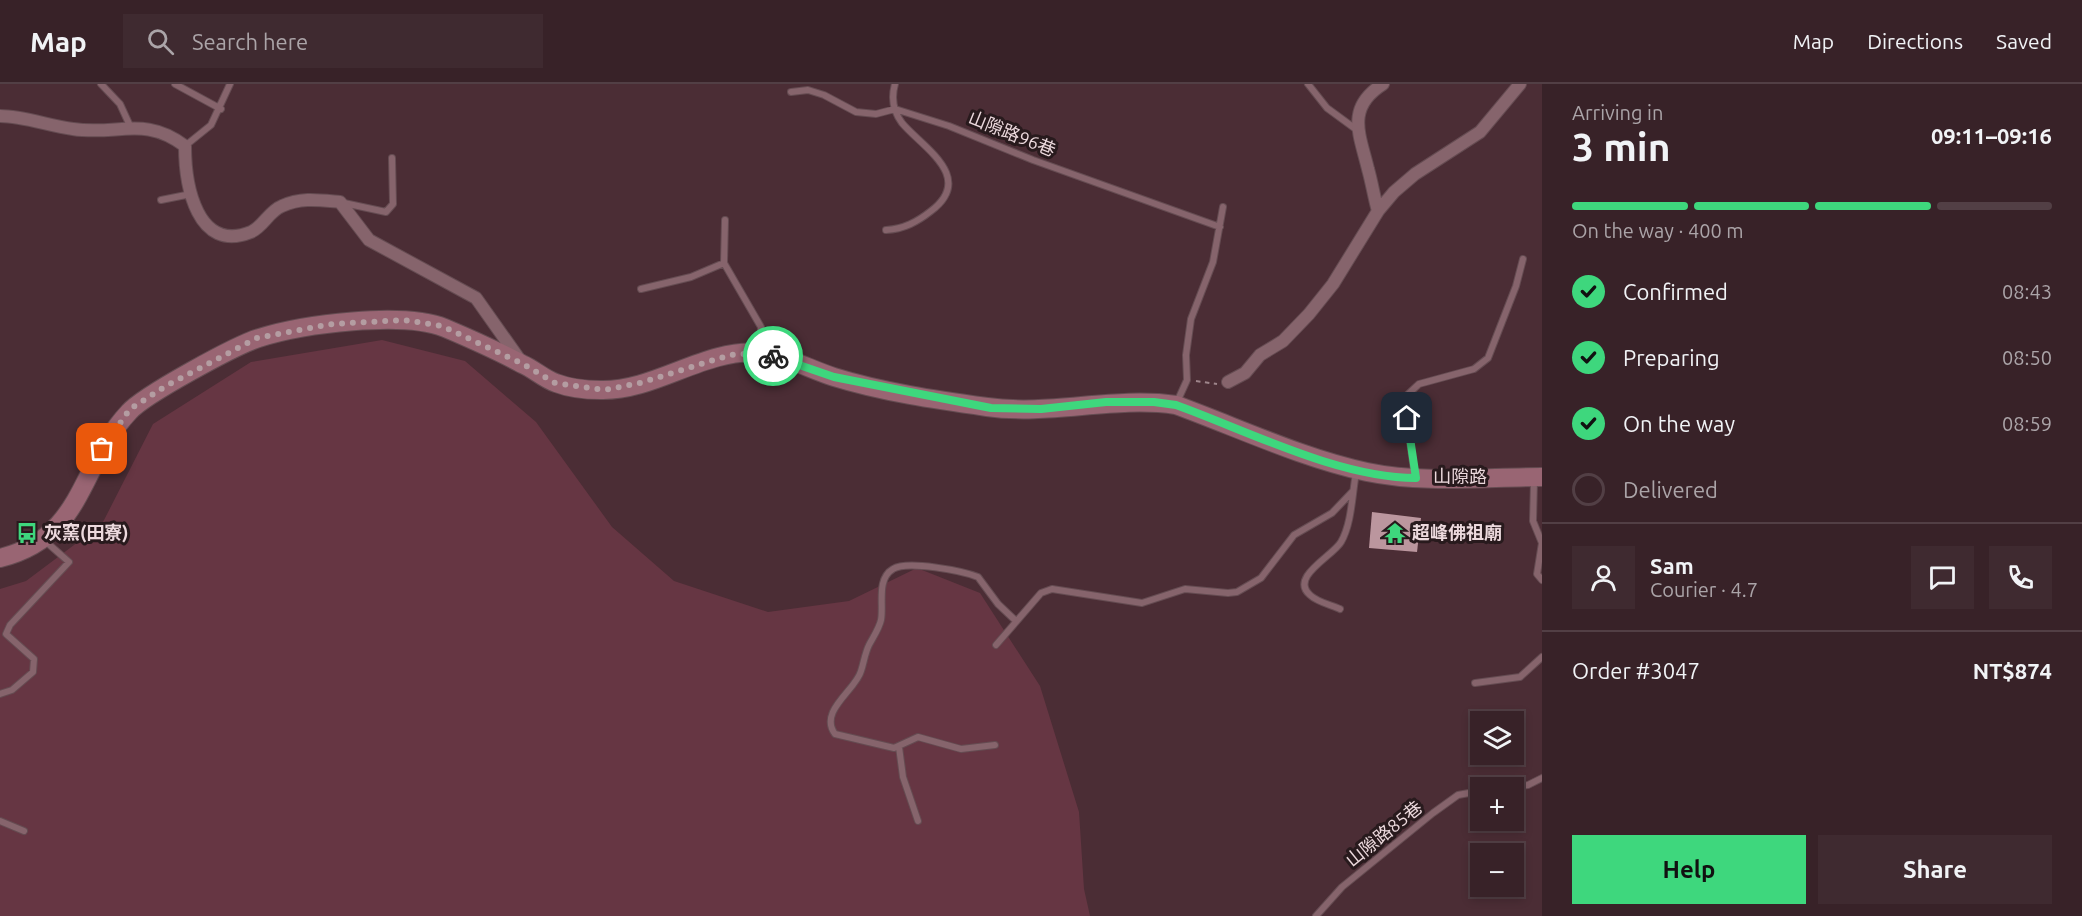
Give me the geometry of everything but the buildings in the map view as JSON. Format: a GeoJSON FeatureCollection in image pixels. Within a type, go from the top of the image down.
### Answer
{"type":"FeatureCollection","features":[{"type":"Feature","properties":{"kind":"street"},"geometry":{"type":"LineString","coordinates":[[1378,211],[1357,130],[1361,110],[1370,92],[1383,84]]}},
{"type":"Feature","properties":{"kind":"street"},"geometry":{"type":"LineString","coordinates":[[1228,382],[1245,373],[1260,356],[1283,341],[1309,314],[1333,284],[1378,211],[1415,174],[1480,132],[1520,84]]}},
{"type":"Feature","properties":{"kind":"street"},"geometry":{"type":"LineString","coordinates":[[0,116],[76,130],[105,131],[131,128],[168,134],[185,146],[185,171],[191,194],[200,216],[212,233],[232,238],[254,231],[279,206],[304,198],[340,202],[369,240],[476,298],[523,364]]}},
{"type":"Feature","properties":{"kind":"street","name":"山隙路"},"geometry":{"type":"LineString","coordinates":[[0,558],[43,540],[66,519],[102,449],[130,409],[166,386],[257,338],[332,324],[404,320],[442,326],[523,364],[555,383],[604,390],[640,383],[730,355],[760,353],[834,377],[991,408],[1041,409],[1106,402],[1154,402],[1176,405],[1357,470],[1416,478],[1538,477]]}},
{"type":"Feature","properties":{"kind":"lane"},"geometry":{"type":"LineString","coordinates":[[101,84],[120,104],[131,128]]}},
{"type":"Feature","properties":{"kind":"lane"},"geometry":{"type":"LineString","coordinates":[[175,84],[221,109]]}},
{"type":"Feature","properties":{"kind":"lane"},"geometry":{"type":"LineString","coordinates":[[185,146],[211,125],[221,109],[230,84]]}},
{"type":"Feature","properties":{"kind":"lane"},"geometry":{"type":"LineString","coordinates":[[886,230],[899,229],[918,221],[937,207],[945,192],[948,179],[942,162],[902,123],[892,103],[895,84]]}},
{"type":"Feature","properties":{"kind":"lane"},"geometry":{"type":"LineString","coordinates":[[1308,84],[1327,108],[1357,130]]}},
{"type":"Feature","properties":{"kind":"lane","name":"山隙路96巷"},"geometry":{"type":"LineString","coordinates":[[791,92],[808,90],[824,95],[856,112],[876,114],[895,109],[949,126],[1033,160],[1220,227]]}},
{"type":"Feature","properties":{"kind":"lane"},"geometry":{"type":"LineString","coordinates":[[340,202],[386,212],[393,204],[392,158]]}},
{"type":"Feature","properties":{"kind":"lane"},"geometry":{"type":"LineString","coordinates":[[161,200],[191,194]]}},
{"type":"Feature","properties":{"kind":"lane"},"geometry":{"type":"LineString","coordinates":[[1176,405],[1187,380],[1186,355],[1191,319],[1211,271],[1223,207]]}},
{"type":"Feature","properties":{"kind":"lane"},"geometry":{"type":"LineString","coordinates":[[725,220],[724,263],[761,327],[760,353]]}},
{"type":"Feature","properties":{"kind":"lane"},"geometry":{"type":"LineString","coordinates":[[1416,478],[1404,398],[1419,384],[1474,369],[1488,358],[1516,286],[1523,259]]}},
{"type":"Feature","properties":{"kind":"lane"},"geometry":{"type":"LineString","coordinates":[[641,289],[691,277],[724,263]]}},
{"type":"Feature","properties":{"kind":"lane"},"geometry":{"type":"LineString","coordinates":[[1340,609],[1310,596],[1304,587],[1304,581],[1342,541],[1357,470]]}},
{"type":"Feature","properties":{"kind":"lane"},"geometry":{"type":"LineString","coordinates":[[1538,477],[1533,521],[1542,543],[1537,574],[1542,580]]}},
{"type":"Feature","properties":{"kind":"lane"},"geometry":{"type":"LineString","coordinates":[[996,645],[1041,593],[1052,589],[1142,603],[1185,589],[1228,593],[1237,591],[1262,578],[1294,535],[1332,513],[1353,491]]}},
{"type":"Feature","properties":{"kind":"lane"},"geometry":{"type":"LineString","coordinates":[[0,694],[12,690],[33,672],[34,658],[6,634],[10,625],[69,562],[43,540]]}},
{"type":"Feature","properties":{"kind":"lane"},"geometry":{"type":"LineString","coordinates":[[995,745],[961,749],[918,737],[900,747],[835,734],[832,719],[838,702],[861,674],[868,646],[881,619],[881,591],[885,577],[892,569],[900,567],[942,569],[978,577],[998,604],[1016,621]]}},
{"type":"Feature","properties":{"kind":"lane"},"geometry":{"type":"LineString","coordinates":[[1475,683],[1520,677],[1542,657]]}},
{"type":"Feature","properties":{"kind":"lane"},"geometry":{"type":"LineString","coordinates":[[900,747],[903,777],[918,821]]}},
{"type":"Feature","properties":{"kind":"lane"},"geometry":{"type":"LineString","coordinates":[[1524,786],[1542,777]]}},
{"type":"Feature","properties":{"kind":"lane","name":"山隙路85巷"},"geometry":{"type":"LineString","coordinates":[[1316,916],[1342,887],[1433,813],[1458,795],[1470,793]]}},
{"type":"Feature","properties":{"kind":"lane"},"geometry":{"type":"LineString","coordinates":[[0,821],[24,831]]}},
{"type":"Feature","properties":{"kind":"path"},"geometry":{"type":"LineString","coordinates":[[1187,380],[1215,384],[1228,382]]}},
{"type":"Feature","properties":{"kind":"shaded area"},"geometry":{"type":"Polygon","coordinates":[[[382,340],[465,361],[536,422],[612,527],[674,581],[768,612],[849,601],[917,568],[980,593],[1040,686],[1079,812],[1084,889],[1090,916],[0,916],[0,589],[26,581],[102,524],[153,424],[251,362],[382,340]]]}},
{"type":"Feature","properties":{"kind":"way so far"},"geometry":{"type":"LineString","coordinates":[[102,449],[130,409],[166,386],[257,338],[332,324],[404,320],[442,326],[523,364],[555,383],[604,390],[640,383],[730,355],[760,353],[773,356]]}},
{"type":"Feature","properties":{"kind":"place","name":"灰窯(田寮)"},"geometry":{"type":"Point","coordinates":[27,533]}},
{"type":"Feature","properties":{"kind":"place","name":"超峰佛祖廟"},"geometry":{"type":"Point","coordinates":[1395,533]}},
{"type":"Feature","properties":{"kind":"route"},"geometry":{"type":"LineString","coordinates":[[773,356],[834,377],[991,408],[1041,409],[1106,402],[1154,402],[1176,405],[1327,461],[1368,472],[1416,478],[1407,418]]}}]}
